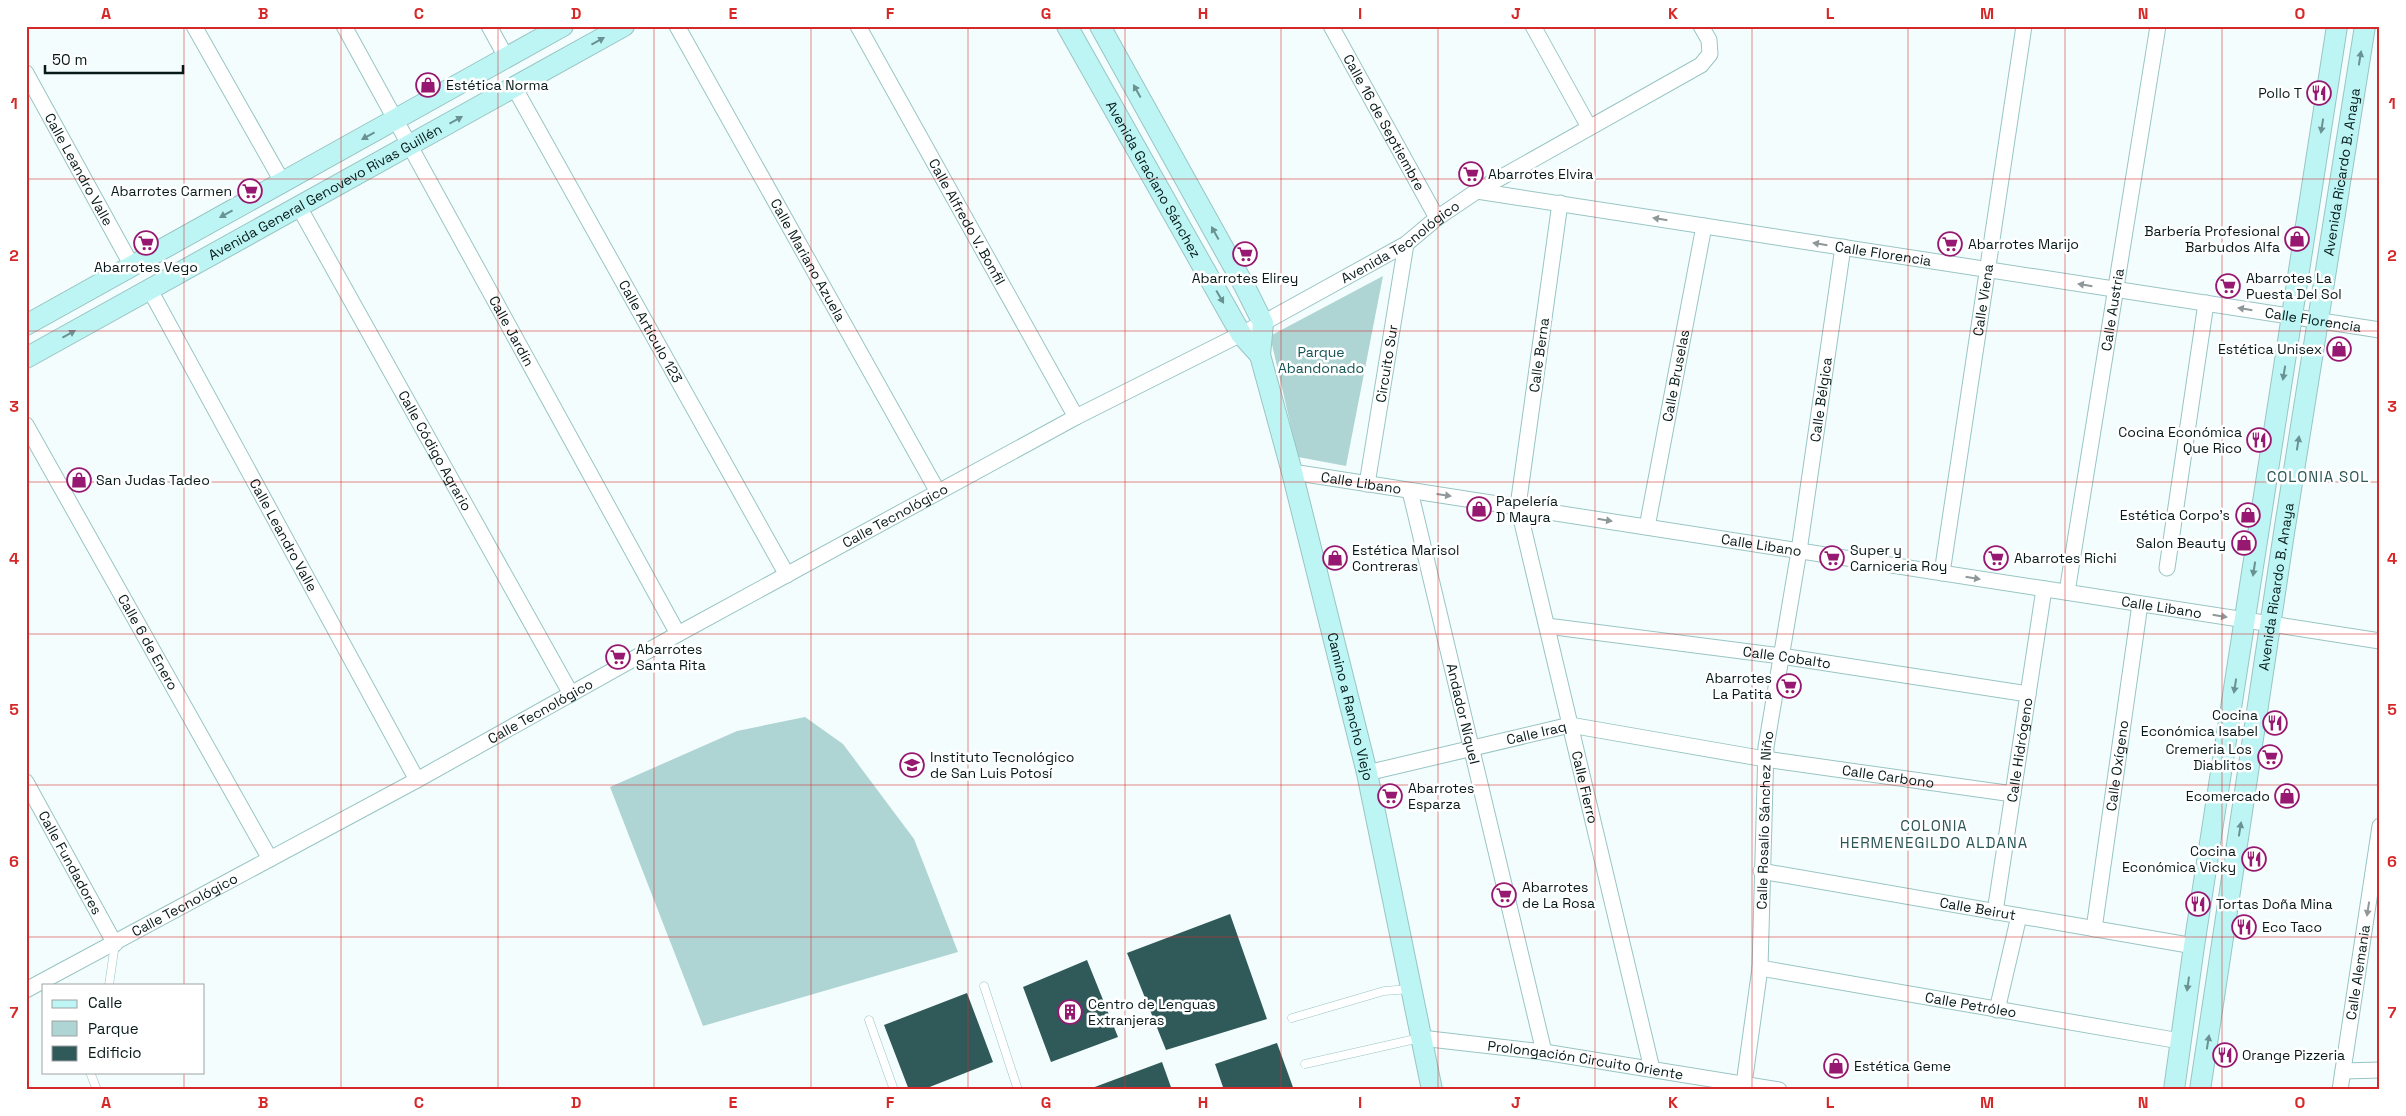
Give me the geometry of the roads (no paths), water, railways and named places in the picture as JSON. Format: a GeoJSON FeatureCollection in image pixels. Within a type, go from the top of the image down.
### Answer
{"type":"FeatureCollection","features":[{"type":"Feature","properties":{"kind":"street"},"geometry":{"type":"LineString","coordinates":[[194,26],[283,183]]}},
{"type":"Feature","properties":{"kind":"street","name":"Calle Jardín"},"geometry":{"type":"LineString","coordinates":[[344,26],[678,634]]}},
{"type":"Feature","properties":{"kind":"street"},"geometry":{"type":"LineString","coordinates":[[489,26],[506,57]]}},
{"type":"Feature","properties":{"kind":"street","name":"Avenida General Genovevo Rivas Guillén"},"geometry":{"type":"LineString","coordinates":[[26,325],[563,26]]}},
{"type":"Feature","properties":{"kind":"street","name":"Avenida General Genovevo Rivas Guillén"},"geometry":{"type":"LineString","coordinates":[[26,358],[624,26]]}},
{"type":"Feature","properties":{"kind":"street","name":"Calle Mariano Azuela"},"geometry":{"type":"LineString","coordinates":[[677,26],[938,492]]}},
{"type":"Feature","properties":{"kind":"street","name":"Calle Alfredo V. Bonfil"},"geometry":{"type":"LineString","coordinates":[[858,26],[1076,417]]}},
{"type":"Feature","properties":{"kind":"street","name":"Avenida Graciano Sánchez"},"geometry":{"type":"LineString","coordinates":[[1067,26],[1241,334]]}},
{"type":"Feature","properties":{"kind":"street","name":"Avenida Graciano Sánchez"},"geometry":{"type":"LineString","coordinates":[[1100,26],[1245,287],[1263,323]]}},
{"type":"Feature","properties":{"kind":"street","name":"Calle 16 de Septiembre"},"geometry":{"type":"LineString","coordinates":[[1331,26],[1437,218]]}},
{"type":"Feature","properties":{"kind":"street"},"geometry":{"type":"LineString","coordinates":[[1533,26],[1589,127]]}},
{"type":"Feature","properties":{"kind":"street","name":"Avenida Tecnológico"},"geometry":{"type":"LineString","coordinates":[[1241,334],[1406,244],[1437,218],[1477,191],[1702,65],[1710,54],[1709,40],[1701,26]]}},
{"type":"Feature","properties":{"kind":"street","name":"Calle Viena"},"geometry":{"type":"LineString","coordinates":[[1942,573],[2024,26]]}},
{"type":"Feature","properties":{"kind":"street","name":"Calle Austria"},"geometry":{"type":"LineString","coordinates":[[2066,592],[2158,26]]}},
{"type":"Feature","properties":{"kind":"street","name":"Avenida Ricardo B. Anaya"},"geometry":{"type":"LineString","coordinates":[[2174,1090],[2194,946],[2337,26]]}},
{"type":"Feature","properties":{"kind":"street","name":"Avenida Ricardo B. Anaya"},"geometry":{"type":"LineString","coordinates":[[2200,1090],[2365,26]]}},
{"type":"Feature","properties":{"kind":"street"},"geometry":{"type":"LineString","coordinates":[[1095,77],[1121,62]]}},
{"type":"Feature","properties":{"kind":"street","name":"Calle Leandro Valle"},"geometry":{"type":"LineString","coordinates":[[26,73],[132,266]]}},
{"type":"Feature","properties":{"kind":"street","name":"Calle Artículo 123"},"geometry":{"type":"LineString","coordinates":[[514,87],[787,574]]}},
{"type":"Feature","properties":{"kind":"street","name":"Calle Florencia"},"geometry":{"type":"LineString","coordinates":[[1477,191],[2380,330]]}},
{"type":"Feature","properties":{"kind":"street","name":"Calle Berna"},"geometry":{"type":"LineString","coordinates":[[1518,506],[1560,203]]}},
{"type":"Feature","properties":{"kind":"street","name":"Calle Código Agrario"},"geometry":{"type":"LineString","coordinates":[[298,207],[571,694]]}},
{"type":"Feature","properties":{"kind":"street","name":"Calle Bruselas"},"geometry":{"type":"LineString","coordinates":[[1647,527],[1704,226]]}},
{"type":"Feature","properties":{"kind":"street","name":"Circuito Sur"},"geometry":{"type":"LineString","coordinates":[[1367,484],[1406,244]]}},
{"type":"Feature","properties":{"kind":"street","name":"Calle Bélgica"},"geometry":{"type":"LineString","coordinates":[[1799,551],[1843,247]]}},
{"type":"Feature","properties":{"kind":"street","name":"Calle Leandro Valle"},"geometry":{"type":"LineString","coordinates":[[150,290],[417,780]]}},
{"type":"Feature","properties":{"kind":"street"},"geometry":{"type":"LineString","coordinates":[[2167,568],[2206,304]]}},
{"type":"Feature","properties":{"kind":"street","name":"Camino a Rancho Viejo"},"geometry":{"type":"LineString","coordinates":[[1263,323],[1260,355],[1292,472],[1367,773],[1432,1090]]}},
{"type":"Feature","properties":{"kind":"street","name":"Calle Tecnológico"},"geometry":{"type":"LineString","coordinates":[[26,990],[115,944],[417,780],[678,634],[1076,417],[1241,334]]}},
{"type":"Feature","properties":{"kind":"street","name":"Camino a Rancho Viejo"},"geometry":{"type":"LineString","coordinates":[[1241,334],[1260,355]]}},
{"type":"Feature","properties":{"kind":"street","name":"Calle 6 de Enero"},"geometry":{"type":"LineString","coordinates":[[26,425],[270,859]]}},
{"type":"Feature","properties":{"kind":"street","name":"Calle Libano"},"geometry":{"type":"LineString","coordinates":[[1292,472],[2380,641]]}},
{"type":"Feature","properties":{"kind":"street","name":"Andador Níquel"},"geometry":{"type":"LineString","coordinates":[[1410,490],[1544,1052]]}},
{"type":"Feature","properties":{"kind":"street","name":"Calle Fierro"},"geometry":{"type":"LineString","coordinates":[[1518,506],[1652,1069]]}},
{"type":"Feature","properties":{"kind":"street","name":"Calle Rosalío Sánchez Niño"},"geometry":{"type":"LineString","coordinates":[[1745,1087],[1760,968],[1765,759],[1799,551]]}},
{"type":"Feature","properties":{"kind":"street","name":"Calle Hidrógeno"},"geometry":{"type":"LineString","coordinates":[[1995,912],[2044,589]]}},
{"type":"Feature","properties":{"kind":"street","name":"Calle Oxígeno"},"geometry":{"type":"LineString","coordinates":[[2094,929],[2140,604]]}},
{"type":"Feature","properties":{"kind":"street","name":"Calle Cobalto"},"geometry":{"type":"LineString","coordinates":[[1547,626],[1782,656],[2028,694]]}},
{"type":"Feature","properties":{"kind":"street","name":"Calle Iraq"},"geometry":{"type":"LineString","coordinates":[[1367,773],[1570,725],[1765,759]]}},
{"type":"Feature","properties":{"kind":"street","name":"Calle Carbono"},"geometry":{"type":"LineString","coordinates":[[1765,759],[2013,794]]}},
{"type":"Feature","properties":{"kind":"street","name":"Calle Fundadores"},"geometry":{"type":"LineString","coordinates":[[26,782],[115,944]]}},
{"type":"Feature","properties":{"kind":"street","name":"Calle Alemania"},"geometry":{"type":"LineString","coordinates":[[2340,1090],[2375,889],[2380,826]]}},
{"type":"Feature","properties":{"kind":"street","name":"Calle Beirut"},"geometry":{"type":"LineString","coordinates":[[1761,871],[2194,946]]}},
{"type":"Feature","properties":{"kind":"street"},"geometry":{"type":"LineString","coordinates":[[1997,1010],[2019,916]]}},
{"type":"Feature","properties":{"kind":"street","name":"Calle Petróleo"},"geometry":{"type":"LineString","coordinates":[[1760,968],[2180,1041]]}},
{"type":"Feature","properties":{"kind":"street","name":"Prolongación Circuito Oriente"},"geometry":{"type":"LineString","coordinates":[[1421,1038],[1544,1052],[1652,1069],[1745,1087],[1780,1090]]}},
{"type":"Feature","properties":{"kind":"street"},"geometry":{"type":"LineString","coordinates":[[2343,1072],[2380,1070]]}},
{"type":"Feature","properties":{"kind":"lane"},"geometry":{"type":"LineString","coordinates":[[109,984],[115,944]]}},
{"type":"Feature","properties":{"kind":"lane"},"geometry":{"type":"LineString","coordinates":[[984,986],[1018,1090]]}},
{"type":"Feature","properties":{"kind":"lane"},"geometry":{"type":"LineString","coordinates":[[1292,1018],[1384,990],[1412,988]]}},
{"type":"Feature","properties":{"kind":"lane"},"geometry":{"type":"LineString","coordinates":[[870,1020],[894,1090]]}},
{"type":"Feature","properties":{"kind":"lane"},"geometry":{"type":"LineString","coordinates":[[1305,1064],[1421,1038]]}},
{"type":"Feature","properties":{"kind":"lane"},"geometry":{"type":"LineString","coordinates":[[91,1074],[97,1090]]}},
{"type":"Feature","properties":{"kind":"place","name":"Estética Norma"},"geometry":{"type":"Point","coordinates":[428,85]}},
{"type":"Feature","properties":{"kind":"place","name":"Pollo T"},"geometry":{"type":"Point","coordinates":[2319,93]}},
{"type":"Feature","properties":{"kind":"place","name":"Abarrotes Elvira"},"geometry":{"type":"Point","coordinates":[1471,174]}},
{"type":"Feature","properties":{"kind":"place","name":"Abarrotes Carmen"},"geometry":{"type":"Point","coordinates":[250,191]}},
{"type":"Feature","properties":{"kind":"place","name":"Barbería Profesional Barbudos Alfa"},"geometry":{"type":"Point","coordinates":[2297,239]}},
{"type":"Feature","properties":{"kind":"place","name":"Abarrotes Vego"},"geometry":{"type":"Point","coordinates":[146,243]}},
{"type":"Feature","properties":{"kind":"place","name":"Abarrotes Marijo"},"geometry":{"type":"Point","coordinates":[1950,244]}},
{"type":"Feature","properties":{"kind":"place","name":"Abarrotes Elirey"},"geometry":{"type":"Point","coordinates":[1245,254]}},
{"type":"Feature","properties":{"kind":"place","name":"Abarrotes La Puesta Del Sol"},"geometry":{"type":"Point","coordinates":[2228,286]}},
{"type":"Feature","properties":{"kind":"place","name":"Estética Unisex"},"geometry":{"type":"Point","coordinates":[2339,349]}},
{"type":"Feature","properties":{"kind":"place","name":"Cocina Económica Que Rico"},"geometry":{"type":"Point","coordinates":[2259,440]}},
{"type":"Feature","properties":{"kind":"place","name":"San Judas Tadeo"},"geometry":{"type":"Point","coordinates":[79,480]}},
{"type":"Feature","properties":{"kind":"place","name":"Papelería D Mayra"},"geometry":{"type":"Point","coordinates":[1479,509]}},
{"type":"Feature","properties":{"kind":"place","name":"Estética Corpo's"},"geometry":{"type":"Point","coordinates":[2248,515]}},
{"type":"Feature","properties":{"kind":"place","name":"Salon Beauty"},"geometry":{"type":"Point","coordinates":[2244,543]}},
{"type":"Feature","properties":{"kind":"place","name":"Estética Marisol Contreras"},"geometry":{"type":"Point","coordinates":[1335,558]}},
{"type":"Feature","properties":{"kind":"place","name":"Super y Carniceria Roy"},"geometry":{"type":"Point","coordinates":[1832,558]}},
{"type":"Feature","properties":{"kind":"place","name":"Abarrotes Richi"},"geometry":{"type":"Point","coordinates":[1996,558]}},
{"type":"Feature","properties":{"kind":"place","name":"Abarrotes Santa Rita"},"geometry":{"type":"Point","coordinates":[618,657]}},
{"type":"Feature","properties":{"kind":"place","name":"Abarrotes La Patita"},"geometry":{"type":"Point","coordinates":[1789,686]}},
{"type":"Feature","properties":{"kind":"place","name":"Cocina Económica Isabel"},"geometry":{"type":"Point","coordinates":[2275,723]}},
{"type":"Feature","properties":{"kind":"place","name":"Cremeria Los Diablitos"},"geometry":{"type":"Point","coordinates":[2270,757]}},
{"type":"Feature","properties":{"kind":"place","name":"Instituto Tecnológico de San Luis Potosí"},"geometry":{"type":"Point","coordinates":[912,765]}},
{"type":"Feature","properties":{"kind":"place","name":"Abarrotes Esparza"},"geometry":{"type":"Point","coordinates":[1390,796]}},
{"type":"Feature","properties":{"kind":"place","name":"Ecomercado"},"geometry":{"type":"Point","coordinates":[2287,796]}},
{"type":"Feature","properties":{"kind":"place","name":"Cocina Económica Vicky"},"geometry":{"type":"Point","coordinates":[2254,859]}},
{"type":"Feature","properties":{"kind":"place","name":"Abarrotes de La Rosa"},"geometry":{"type":"Point","coordinates":[1504,895]}},
{"type":"Feature","properties":{"kind":"place","name":"Tortas Doña Mina"},"geometry":{"type":"Point","coordinates":[2198,904]}},
{"type":"Feature","properties":{"kind":"place","name":"Eco Taco"},"geometry":{"type":"Point","coordinates":[2244,927]}},
{"type":"Feature","properties":{"kind":"place","name":"Centro de Lenguas Extranjeras"},"geometry":{"type":"Point","coordinates":[1070,1012]}},
{"type":"Feature","properties":{"kind":"place","name":"Orange Pizzeria"},"geometry":{"type":"Point","coordinates":[2225,1055]}},
{"type":"Feature","properties":{"kind":"place","name":"Estética Geme"},"geometry":{"type":"Point","coordinates":[1836,1066]}},
{"type":"Feature","properties":{"kind":"district","name":"COLONIA SOL"},"geometry":{"type":"Point","coordinates":[2318,477]}},
{"type":"Feature","properties":{"kind":"district","name":"COLONIA HERMENEGILDO ALDANA"},"geometry":{"type":"Point","coordinates":[1934,834]}},
{"type":"Feature","properties":{"kind":"park label","name":"Parque Abandonado"},"geometry":{"type":"Point","coordinates":[1321,360]}}]}
